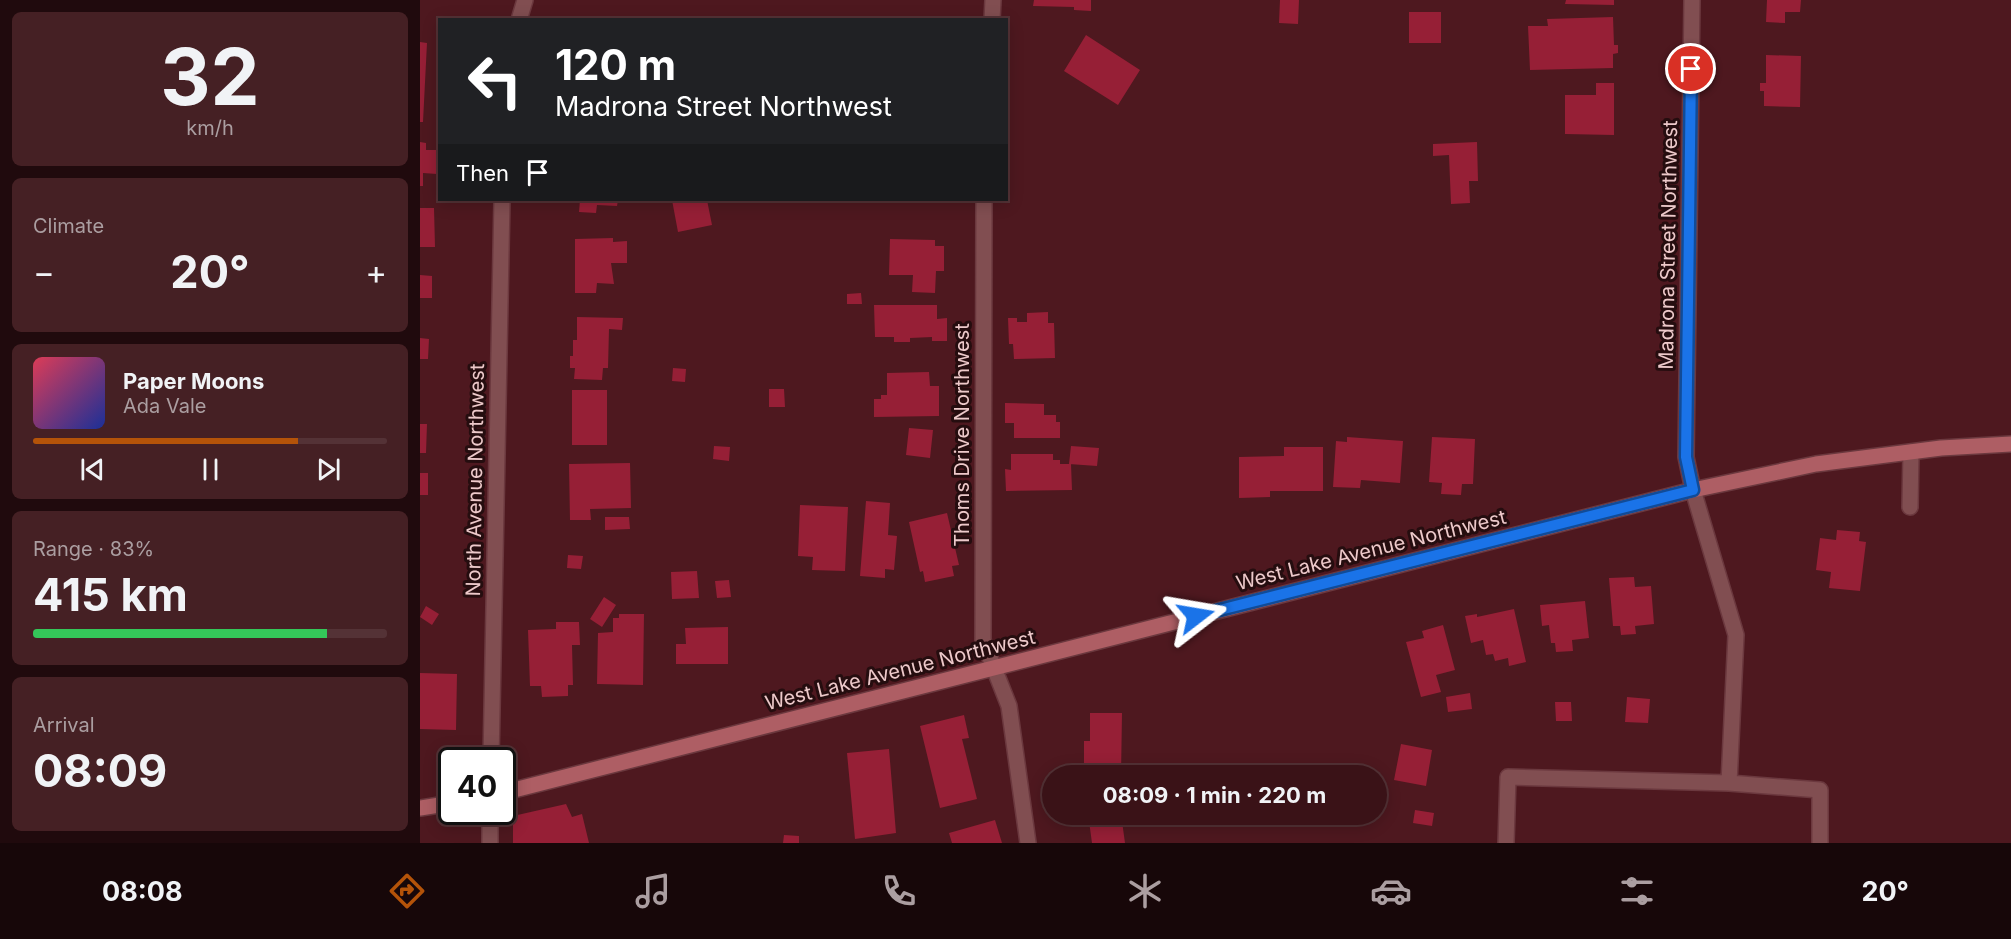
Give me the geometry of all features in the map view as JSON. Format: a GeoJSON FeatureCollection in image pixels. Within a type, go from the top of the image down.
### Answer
{"type":"FeatureCollection","features":[{"type":"Feature","properties":{"kind":"street"},"geometry":{"type":"LineString","coordinates":[[520,18],[525,0]]}},
{"type":"Feature","properties":{"kind":"street"},"geometry":{"type":"LineString","coordinates":[[992,18],[993,0]]}},
{"type":"Feature","properties":{"kind":"street","name":"Madrona Street Northwest"},"geometry":{"type":"LineString","coordinates":[[1692,0],[1686,457],[1693,490],[1736,635],[1729,783]]}},
{"type":"Feature","properties":{"kind":"street","name":"North Avenue Northwest"},"geometry":{"type":"LineString","coordinates":[[491,747],[502,201]]}},
{"type":"Feature","properties":{"kind":"street","name":"Thoms Drive Northwest"},"geometry":{"type":"LineString","coordinates":[[984,201],[983,640],[1009,706],[1028,843]]}},
{"type":"Feature","properties":{"kind":"street","name":"West Lake Avenue Northwest"},"geometry":{"type":"LineString","coordinates":[[516,790],[1693,490],[1816,464],[1911,452],[2011,444]]}},
{"type":"Feature","properties":{"kind":"street"},"geometry":{"type":"LineString","coordinates":[[1910,507],[1911,452]]}},
{"type":"Feature","properties":{"kind":"street"},"geometry":{"type":"LineString","coordinates":[[1506,843],[1508,777],[1729,783],[1821,790],[1820,843]]}},
{"type":"Feature","properties":{"kind":"street"},"geometry":{"type":"LineString","coordinates":[[420,808],[438,805]]}},
{"type":"Feature","properties":{"kind":"street"},"geometry":{"type":"LineString","coordinates":[[489,843],[490,825]]}},
{"type":"Feature","properties":{"kind":"building"},"geometry":{"type":"Polygon","coordinates":[[[1034,0],[1091,0],[1091,11],[1074,10],[1074,7],[1033,6],[1034,0]]]}},
{"type":"Feature","properties":{"kind":"building"},"geometry":{"type":"Polygon","coordinates":[[[1280,0],[1299,0],[1298,24],[1279,23],[1280,0]]]}},
{"type":"Feature","properties":{"kind":"building"},"geometry":{"type":"Polygon","coordinates":[[[1566,0],[1614,0],[1614,5],[1565,4],[1566,0]]]}},
{"type":"Feature","properties":{"kind":"building"},"geometry":{"type":"Polygon","coordinates":[[[1767,0],[1801,0],[1800,12],[1785,12],[1785,23],[1766,22],[1767,0]]]}},
{"type":"Feature","properties":{"kind":"building"},"geometry":{"type":"Polygon","coordinates":[[[1409,12],[1441,12],[1441,43],[1409,43],[1409,12]]]}},
{"type":"Feature","properties":{"kind":"building"},"geometry":{"type":"Polygon","coordinates":[[[1613,17],[1614,45],[1618,45],[1618,53],[1613,54],[1613,68],[1530,70],[1528,26],[1548,26],[1547,19],[1613,17]]]}},
{"type":"Feature","properties":{"kind":"building"},"geometry":{"type":"Polygon","coordinates":[[[1086,35],[1140,70],[1118,105],[1064,71],[1086,35]]]}},
{"type":"Feature","properties":{"kind":"building"},"geometry":{"type":"Polygon","coordinates":[[[420,42],[427,43],[423,122],[420,122],[420,42]]]}},
{"type":"Feature","properties":{"kind":"building"},"geometry":{"type":"Polygon","coordinates":[[[1766,55],[1801,56],[1800,107],[1764,106],[1764,91],[1760,91],[1760,83],[1766,83],[1766,55]]]}},
{"type":"Feature","properties":{"kind":"building"},"geometry":{"type":"Polygon","coordinates":[[[1596,83],[1614,83],[1614,135],[1565,134],[1565,95],[1596,95],[1596,83]]]}},
{"type":"Feature","properties":{"kind":"building"},"geometry":{"type":"Polygon","coordinates":[[[420,142],[426,143],[426,150],[438,150],[437,174],[423,173],[423,186],[420,186],[420,142]]]}},
{"type":"Feature","properties":{"kind":"building"},"geometry":{"type":"Polygon","coordinates":[[[1477,142],[1478,181],[1469,181],[1470,203],[1451,204],[1449,155],[1433,156],[1433,144],[1477,142]]]}},
{"type":"Feature","properties":{"kind":"building"},"geometry":{"type":"Polygon","coordinates":[[[580,201],[618,201],[617,206],[597,205],[596,213],[579,212],[580,201]]]}},
{"type":"Feature","properties":{"kind":"building"},"geometry":{"type":"Polygon","coordinates":[[[672,201],[707,201],[712,225],[678,232],[672,201]]]}},
{"type":"Feature","properties":{"kind":"building"},"geometry":{"type":"Polygon","coordinates":[[[420,208],[434,208],[435,247],[420,247],[420,208]]]}},
{"type":"Feature","properties":{"kind":"building"},"geometry":{"type":"Polygon","coordinates":[[[613,238],[613,242],[627,241],[627,263],[611,263],[614,284],[597,283],[596,293],[575,293],[575,239],[613,238]]]}},
{"type":"Feature","properties":{"kind":"building"},"geometry":{"type":"Polygon","coordinates":[[[890,239],[935,240],[935,246],[944,246],[944,271],[936,271],[935,293],[912,292],[913,275],[889,275],[890,239]]]}},
{"type":"Feature","properties":{"kind":"building"},"geometry":{"type":"Polygon","coordinates":[[[420,275],[432,276],[432,298],[420,298],[420,275]]]}},
{"type":"Feature","properties":{"kind":"building"},"geometry":{"type":"Polygon","coordinates":[[[861,293],[862,304],[847,304],[847,294],[861,293]]]}},
{"type":"Feature","properties":{"kind":"building"},"geometry":{"type":"Polygon","coordinates":[[[874,305],[937,305],[937,319],[947,318],[947,341],[932,341],[932,337],[910,338],[910,342],[894,342],[894,337],[875,337],[874,305]]]}},
{"type":"Feature","properties":{"kind":"building"},"geometry":{"type":"Polygon","coordinates":[[[1048,312],[1048,323],[1054,323],[1055,358],[1014,359],[1013,344],[1009,344],[1008,318],[1017,318],[1017,322],[1027,322],[1027,313],[1048,312]]]}},
{"type":"Feature","properties":{"kind":"building"},"geometry":{"type":"Polygon","coordinates":[[[577,317],[623,318],[622,330],[609,329],[608,368],[603,368],[602,380],[574,379],[575,368],[570,368],[570,356],[573,356],[573,340],[577,340],[577,317]]]}},
{"type":"Feature","properties":{"kind":"building"},"geometry":{"type":"Polygon","coordinates":[[[420,338],[429,339],[428,359],[420,359],[420,338]]]}},
{"type":"Feature","properties":{"kind":"building"},"geometry":{"type":"Polygon","coordinates":[[[673,368],[686,369],[685,382],[672,381],[673,368]]]}},
{"type":"Feature","properties":{"kind":"building"},"geometry":{"type":"Polygon","coordinates":[[[929,372],[930,386],[939,386],[939,416],[874,417],[874,399],[881,399],[881,395],[887,395],[887,373],[929,372]]]}},
{"type":"Feature","properties":{"kind":"building"},"geometry":{"type":"Polygon","coordinates":[[[769,389],[784,389],[785,407],[769,407],[769,389]]]}},
{"type":"Feature","properties":{"kind":"building"},"geometry":{"type":"Polygon","coordinates":[[[572,390],[607,390],[607,445],[572,445],[572,390]]]}},
{"type":"Feature","properties":{"kind":"building"},"geometry":{"type":"Polygon","coordinates":[[[1005,403],[1044,404],[1044,415],[1056,415],[1056,422],[1060,422],[1060,438],[1014,438],[1014,423],[1005,423],[1005,403]]]}},
{"type":"Feature","properties":{"kind":"building"},"geometry":{"type":"Polygon","coordinates":[[[420,424],[427,424],[426,453],[420,453],[420,424]]]}},
{"type":"Feature","properties":{"kind":"building"},"geometry":{"type":"Polygon","coordinates":[[[909,428],[933,430],[930,458],[906,455],[909,428]]]}},
{"type":"Feature","properties":{"kind":"building"},"geometry":{"type":"Polygon","coordinates":[[[1347,437],[1403,441],[1400,483],[1361,480],[1360,488],[1333,487],[1336,441],[1347,442],[1347,437]]]}},
{"type":"Feature","properties":{"kind":"building"},"geometry":{"type":"Polygon","coordinates":[[[1432,437],[1475,439],[1473,484],[1462,484],[1461,495],[1441,494],[1442,483],[1429,482],[1432,437]]]}},
{"type":"Feature","properties":{"kind":"building"},"geometry":{"type":"Polygon","coordinates":[[[714,446],[730,447],[729,461],[713,459],[714,446]]]}},
{"type":"Feature","properties":{"kind":"building"},"geometry":{"type":"Polygon","coordinates":[[[1071,446],[1099,448],[1097,466],[1069,464],[1071,446]]]}},
{"type":"Feature","properties":{"kind":"building"},"geometry":{"type":"Polygon","coordinates":[[[1284,447],[1323,447],[1323,491],[1270,491],[1270,497],[1239,498],[1239,457],[1284,456],[1284,447]]]}},
{"type":"Feature","properties":{"kind":"building"},"geometry":{"type":"Polygon","coordinates":[[[1011,454],[1053,454],[1053,460],[1060,460],[1060,464],[1071,464],[1072,490],[1006,491],[1005,469],[1011,470],[1011,454]]]}},
{"type":"Feature","properties":{"kind":"building"},"geometry":{"type":"Polygon","coordinates":[[[630,463],[631,508],[590,509],[591,520],[570,520],[569,464],[630,463]]]}},
{"type":"Feature","properties":{"kind":"building"},"geometry":{"type":"Polygon","coordinates":[[[420,473],[428,473],[428,495],[420,495],[420,473]]]}},
{"type":"Feature","properties":{"kind":"building"},"geometry":{"type":"Polygon","coordinates":[[[866,501],[890,503],[888,535],[897,536],[894,570],[885,569],[885,578],[860,576],[866,501]]]}},
{"type":"Feature","properties":{"kind":"building"},"geometry":{"type":"Polygon","coordinates":[[[800,505],[848,507],[845,571],[812,570],[813,557],[798,556],[800,505]]]}},
{"type":"Feature","properties":{"kind":"building"},"geometry":{"type":"Polygon","coordinates":[[[947,513],[959,565],[952,566],[954,576],[925,582],[923,571],[920,572],[909,522],[947,513]]]}},
{"type":"Feature","properties":{"kind":"building"},"geometry":{"type":"Polygon","coordinates":[[[605,517],[629,517],[630,529],[605,530],[605,517]]]}},
{"type":"Feature","properties":{"kind":"building"},"geometry":{"type":"Polygon","coordinates":[[[1837,530],[1860,532],[1859,541],[1866,542],[1860,591],[1829,588],[1831,572],[1816,570],[1820,538],[1836,540],[1837,530]]]}},
{"type":"Feature","properties":{"kind":"building"},"geometry":{"type":"Polygon","coordinates":[[[568,555],[583,556],[581,569],[567,568],[568,555]]]}},
{"type":"Feature","properties":{"kind":"building"},"geometry":{"type":"Polygon","coordinates":[[[697,571],[699,598],[672,599],[671,572],[697,571]]]}},
{"type":"Feature","properties":{"kind":"building"},"geometry":{"type":"Polygon","coordinates":[[[1634,577],[1635,587],[1651,586],[1654,624],[1635,626],[1636,634],[1621,635],[1620,626],[1613,626],[1609,578],[1634,577]]]}},
{"type":"Feature","properties":{"kind":"building"},"geometry":{"type":"Polygon","coordinates":[[[729,580],[731,597],[717,598],[715,581],[729,580]]]}},
{"type":"Feature","properties":{"kind":"building"},"geometry":{"type":"Polygon","coordinates":[[[604,597],[616,605],[602,627],[590,619],[604,597]]]}},
{"type":"Feature","properties":{"kind":"building"},"geometry":{"type":"Polygon","coordinates":[[[1585,601],[1589,638],[1572,640],[1573,651],[1556,652],[1555,643],[1551,643],[1549,625],[1542,626],[1540,605],[1585,601]]]}},
{"type":"Feature","properties":{"kind":"building"},"geometry":{"type":"Polygon","coordinates":[[[426,606],[439,614],[432,625],[420,617],[426,606]]]}},
{"type":"Feature","properties":{"kind":"building"},"geometry":{"type":"Polygon","coordinates":[[[1514,609],[1526,662],[1509,666],[1508,658],[1495,661],[1493,654],[1486,655],[1483,640],[1471,643],[1465,616],[1477,614],[1477,617],[1514,609]]]}},
{"type":"Feature","properties":{"kind":"building"},"geometry":{"type":"Polygon","coordinates":[[[619,614],[644,614],[643,685],[597,684],[598,633],[613,632],[613,618],[619,618],[619,614]]]}},
{"type":"Feature","properties":{"kind":"building"},"geometry":{"type":"Polygon","coordinates":[[[556,622],[579,622],[580,645],[572,645],[573,685],[568,685],[568,696],[542,697],[541,686],[530,686],[528,630],[556,629],[556,622]]]}},
{"type":"Feature","properties":{"kind":"building"},"geometry":{"type":"Polygon","coordinates":[[[1443,625],[1455,670],[1436,675],[1441,692],[1421,697],[1406,642],[1424,638],[1422,631],[1443,625]]]}},
{"type":"Feature","properties":{"kind":"building"},"geometry":{"type":"Polygon","coordinates":[[[728,627],[728,664],[676,664],[676,644],[686,644],[685,628],[728,627]]]}},
{"type":"Feature","properties":{"kind":"building"},"geometry":{"type":"Polygon","coordinates":[[[420,673],[457,674],[456,730],[420,729],[420,673]]]}},
{"type":"Feature","properties":{"kind":"building"},"geometry":{"type":"Polygon","coordinates":[[[1470,693],[1472,709],[1448,712],[1446,697],[1470,693]]]}},
{"type":"Feature","properties":{"kind":"building"},"geometry":{"type":"Polygon","coordinates":[[[1627,697],[1650,699],[1648,723],[1625,722],[1627,697]]]}},
{"type":"Feature","properties":{"kind":"building"},"geometry":{"type":"Polygon","coordinates":[[[1555,702],[1571,702],[1572,721],[1556,721],[1555,702]]]}},
{"type":"Feature","properties":{"kind":"building"},"geometry":{"type":"Polygon","coordinates":[[[1090,713],[1122,713],[1121,765],[1084,765],[1084,741],[1090,741],[1090,713]]]}},
{"type":"Feature","properties":{"kind":"building"},"geometry":{"type":"Polygon","coordinates":[[[964,715],[969,738],[962,739],[977,799],[940,808],[920,726],[964,715]]]}},
{"type":"Feature","properties":{"kind":"building"},"geometry":{"type":"Polygon","coordinates":[[[1401,744],[1432,750],[1426,786],[1394,780],[1401,744]]]}},
{"type":"Feature","properties":{"kind":"building"},"geometry":{"type":"Polygon","coordinates":[[[889,749],[896,833],[855,839],[847,753],[889,749]]]}},
{"type":"Feature","properties":{"kind":"building"},"geometry":{"type":"Polygon","coordinates":[[[566,804],[572,817],[582,814],[589,843],[513,843],[513,825],[516,825],[516,815],[566,804]]]}},
{"type":"Feature","properties":{"kind":"building"},"geometry":{"type":"Polygon","coordinates":[[[1415,810],[1434,813],[1432,826],[1413,823],[1415,810]]]}},
{"type":"Feature","properties":{"kind":"building"},"geometry":{"type":"Polygon","coordinates":[[[995,820],[1002,843],[952,843],[949,833],[995,820]]]}},
{"type":"Feature","properties":{"kind":"building"},"geometry":{"type":"Polygon","coordinates":[[[1090,825],[1123,825],[1125,843],[1092,843],[1090,825]]]}},
{"type":"Feature","properties":{"kind":"building"},"geometry":{"type":"Polygon","coordinates":[[[784,835],[799,836],[799,843],[783,843],[784,835]]]}},
{"type":"Feature","properties":{"kind":"route"},"geometry":{"type":"LineString","coordinates":[[1196,616],[1693,490],[1686,457],[1691,69]]}}]}
